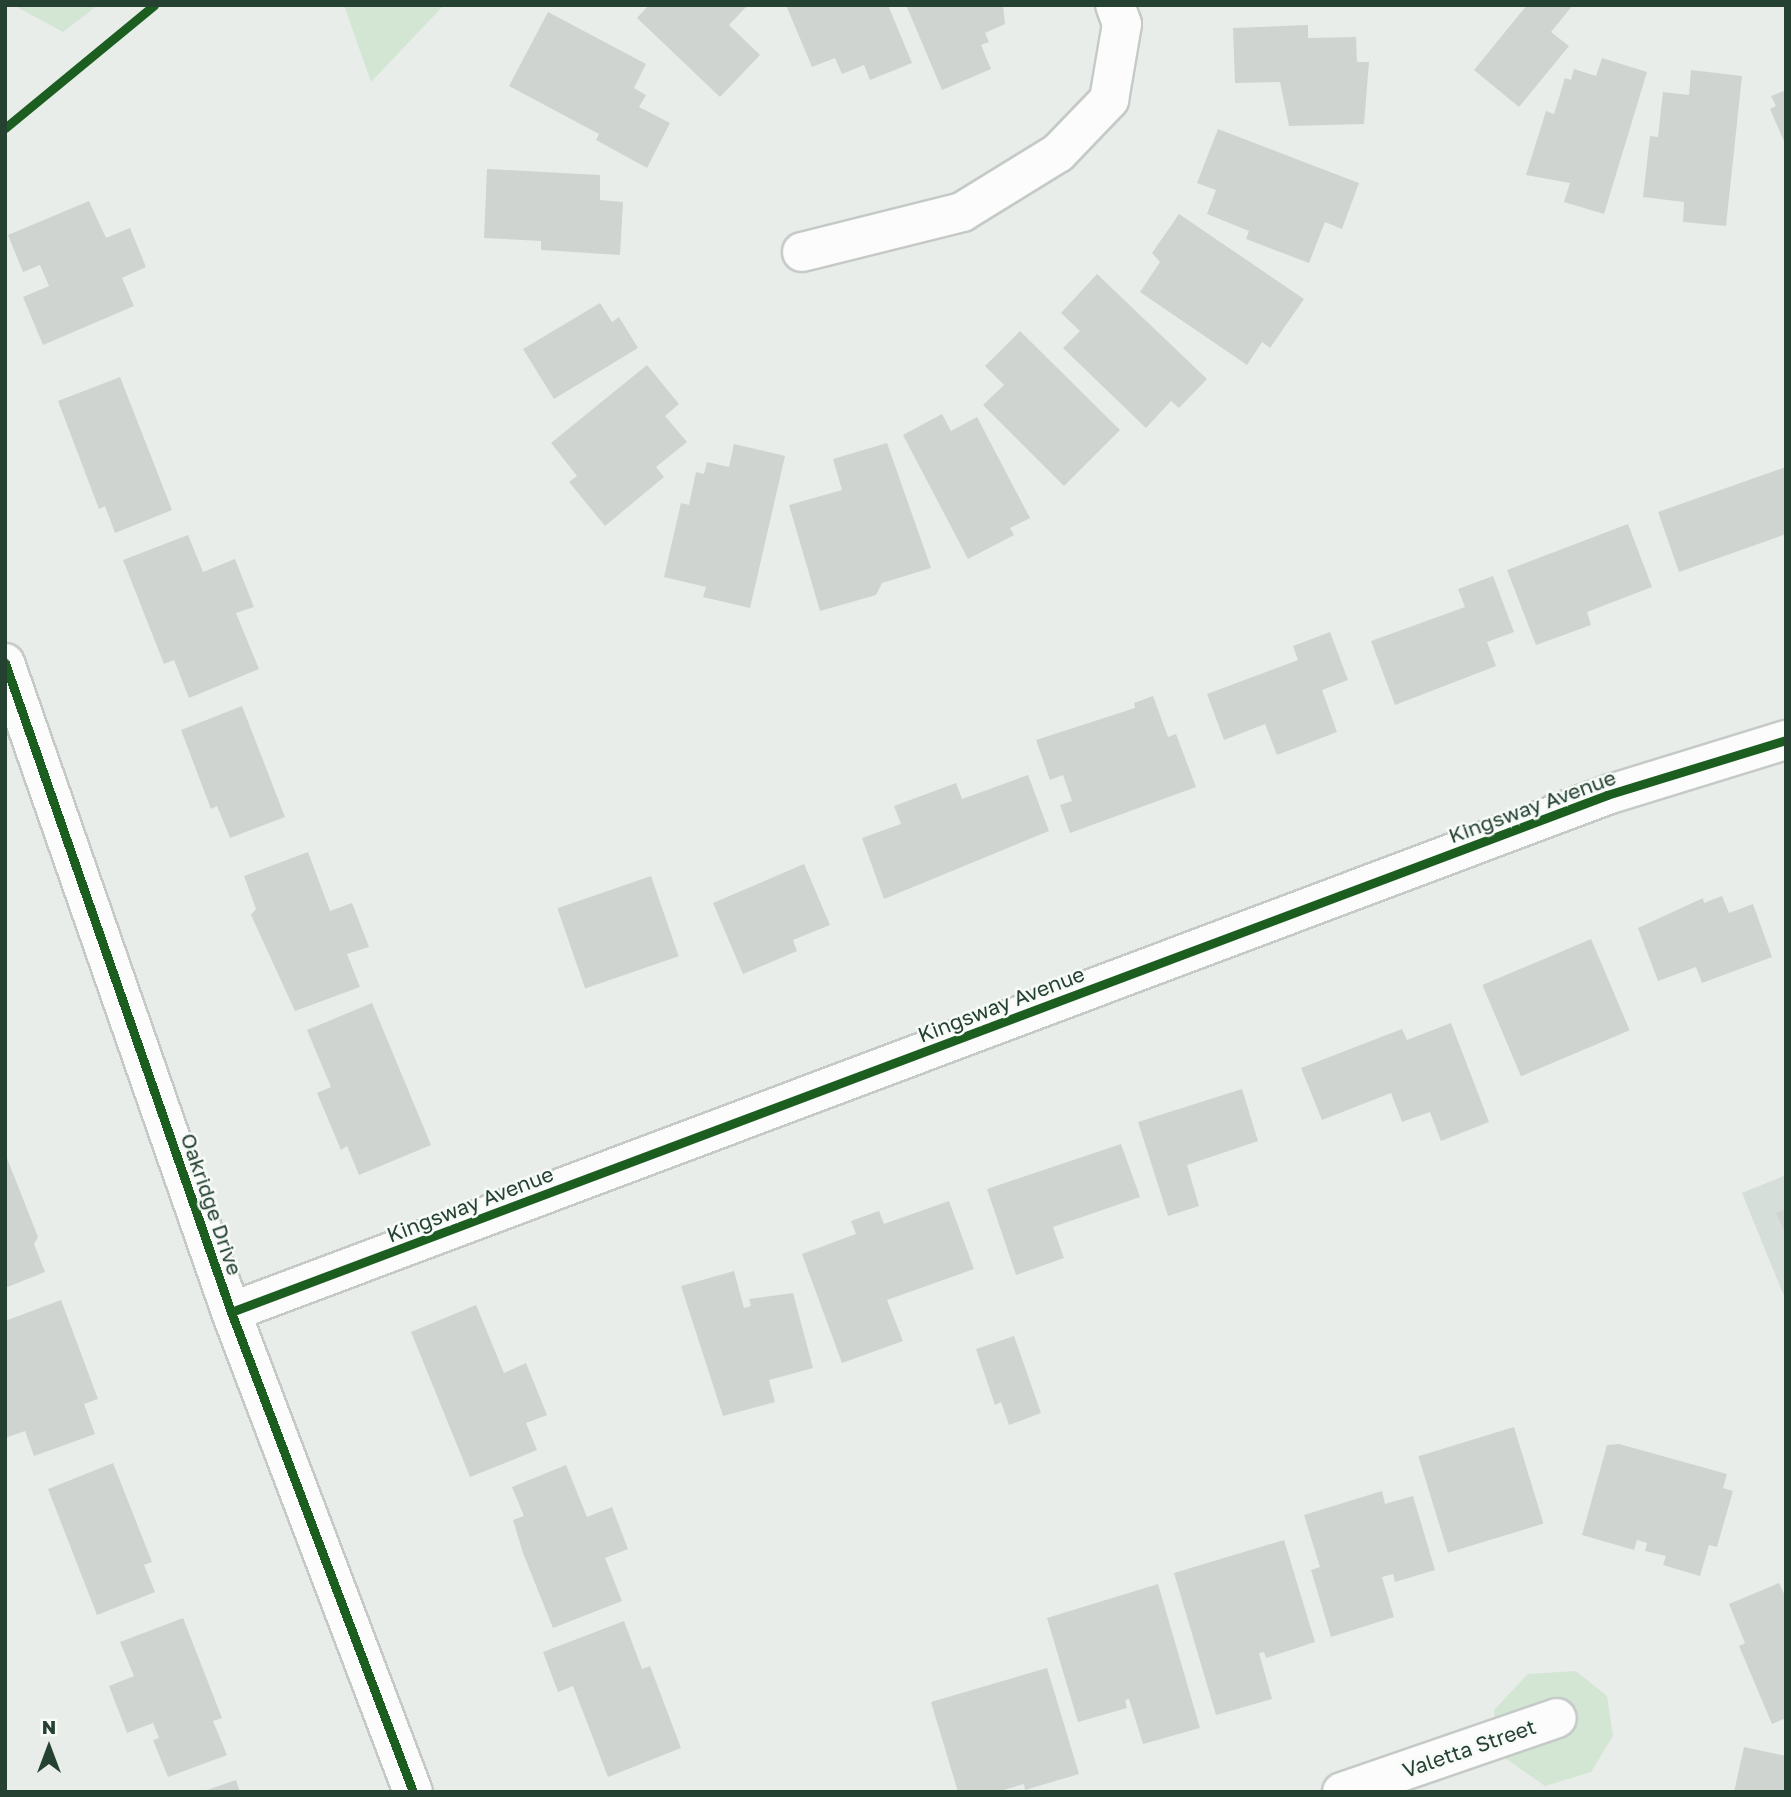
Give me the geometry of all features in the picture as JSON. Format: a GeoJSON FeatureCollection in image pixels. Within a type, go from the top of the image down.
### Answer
{"type":"FeatureCollection","features":[{"type":"Feature","properties":{"kind":"street"},"geometry":{"type":"LineString","coordinates":[[802,252],[962,212],[1058,153],[1109,100],[1122,24],[1115,5]]}},
{"type":"Feature","properties":{"kind":"street","name":"Oakridge Drive"},"geometry":{"type":"LineString","coordinates":[[5,663],[231,1312],[413,1792]]}},
{"type":"Feature","properties":{"kind":"street","name":"Kingsway Avenue"},"geometry":{"type":"LineString","coordinates":[[231,1312],[1607,795],[1786,740]]}},
{"type":"Feature","properties":{"kind":"street","name":"Valetta Street"},"geometry":{"type":"LineString","coordinates":[[1342,1792],[1557,1718]]}},
{"type":"Feature","properties":{"kind":"shaded area"},"geometry":{"type":"Polygon","coordinates":[[[1786,1175],[1786,1301],[1742,1193],[1786,1175]]]}},
{"type":"Feature","properties":{"kind":"green space"},"geometry":{"type":"Polygon","coordinates":[[[13,5],[98,5],[63,32],[13,5]]]}},
{"type":"Feature","properties":{"kind":"green space"},"geometry":{"type":"Polygon","coordinates":[[[344,5],[444,5],[371,82],[344,5]]]}},
{"type":"Feature","properties":{"kind":"green space"},"geometry":{"type":"Polygon","coordinates":[[[1576,1671],[1607,1696],[1613,1736],[1591,1772],[1545,1786],[1499,1754],[1494,1710],[1528,1674],[1576,1671]]]}},
{"type":"Feature","properties":{"kind":"building"},"geometry":{"type":"Polygon","coordinates":[[[649,5],[748,5],[729,25],[760,55],[720,97],[637,18],[649,5]]]}},
{"type":"Feature","properties":{"kind":"building"},"geometry":{"type":"Polygon","coordinates":[[[786,5],[888,5],[912,63],[870,80],[864,65],[842,74],[835,58],[812,67],[786,5]]]}},
{"type":"Feature","properties":{"kind":"building"},"geometry":{"type":"Polygon","coordinates":[[[906,5],[1003,5],[1005,24],[985,33],[989,42],[981,45],[991,69],[942,90],[906,5]]]}},
{"type":"Feature","properties":{"kind":"building"},"geometry":{"type":"Polygon","coordinates":[[[1527,5],[1573,5],[1551,32],[1569,46],[1519,107],[1474,70],[1527,5]]]}},
{"type":"Feature","properties":{"kind":"building"},"geometry":{"type":"Polygon","coordinates":[[[548,12],[646,64],[634,88],[646,95],[639,107],[670,123],[647,168],[596,140],[599,134],[509,86],[548,12]]]}},
{"type":"Feature","properties":{"kind":"building"},"geometry":{"type":"Polygon","coordinates":[[[1308,25],[1308,38],[1356,37],[1357,62],[1369,62],[1364,124],[1289,126],[1280,82],[1235,83],[1233,28],[1308,25]]]}},
{"type":"Feature","properties":{"kind":"building"},"geometry":{"type":"Polygon","coordinates":[[[1602,58],[1647,72],[1604,214],[1564,202],[1570,183],[1526,175],[1546,111],[1554,114],[1565,78],[1571,80],[1574,69],[1596,76],[1602,58]]]}},
{"type":"Feature","properties":{"kind":"building"},"geometry":{"type":"Polygon","coordinates":[[[1691,70],[1742,76],[1726,226],[1683,222],[1684,202],[1643,197],[1650,136],[1658,137],[1663,92],[1689,95],[1691,70]]]}},
{"type":"Feature","properties":{"kind":"building"},"geometry":{"type":"Polygon","coordinates":[[[1786,90],[1786,146],[1770,109],[1776,106],[1771,96],[1786,90]]]}},
{"type":"Feature","properties":{"kind":"building"},"geometry":{"type":"Polygon","coordinates":[[[1218,129],[1359,183],[1342,229],[1325,222],[1309,263],[1246,239],[1249,231],[1207,214],[1216,190],[1197,183],[1218,129]]]}},
{"type":"Feature","properties":{"kind":"building"},"geometry":{"type":"Polygon","coordinates":[[[487,169],[600,175],[600,200],[623,202],[620,255],[541,250],[541,241],[484,238],[487,169]]]}},
{"type":"Feature","properties":{"kind":"building"},"geometry":{"type":"Polygon","coordinates":[[[89,201],[106,238],[130,228],[146,267],[122,278],[134,306],[43,345],[23,297],[49,286],[40,265],[23,272],[8,235],[89,201]]]}},
{"type":"Feature","properties":{"kind":"building"},"geometry":{"type":"Polygon","coordinates":[[[1179,214],[1304,299],[1270,348],[1262,342],[1247,365],[1140,292],[1160,262],[1152,253],[1179,214]]]}},
{"type":"Feature","properties":{"kind":"building"},"geometry":{"type":"Polygon","coordinates":[[[1097,274],[1207,379],[1179,408],[1171,401],[1146,428],[1063,348],[1080,331],[1061,313],[1097,274]]]}},
{"type":"Feature","properties":{"kind":"building"},"geometry":{"type":"Polygon","coordinates":[[[600,303],[612,322],[619,317],[638,348],[554,399],[523,349],[600,303]]]}},
{"type":"Feature","properties":{"kind":"building"},"geometry":{"type":"Polygon","coordinates":[[[1020,331],[1120,430],[1064,486],[983,405],[1004,385],[985,366],[1020,331]]]}},
{"type":"Feature","properties":{"kind":"building"},"geometry":{"type":"Polygon","coordinates":[[[647,365],[679,404],[665,416],[687,442],[656,467],[664,477],[605,526],[569,482],[577,476],[551,443],[647,365]]]}},
{"type":"Feature","properties":{"kind":"building"},"geometry":{"type":"Polygon","coordinates":[[[120,377],[172,510],[115,533],[105,506],[99,509],[58,401],[120,377]]]}},
{"type":"Feature","properties":{"kind":"building"},"geometry":{"type":"Polygon","coordinates":[[[942,414],[951,431],[977,417],[1030,518],[1010,528],[1014,535],[968,559],[903,435],[942,414]]]}},
{"type":"Feature","properties":{"kind":"building"},"geometry":{"type":"Polygon","coordinates":[[[887,443],[931,568],[882,583],[876,595],[820,611],[789,505],[842,490],[833,459],[887,443]]]}},
{"type":"Feature","properties":{"kind":"building"},"geometry":{"type":"Polygon","coordinates":[[[734,444],[785,456],[750,608],[703,597],[706,587],[664,577],[681,503],[689,505],[696,472],[704,474],[707,462],[729,467],[734,444]]]}},
{"type":"Feature","properties":{"kind":"building"},"geometry":{"type":"Polygon","coordinates":[[[1786,467],[1786,534],[1679,572],[1658,512],[1786,467]]]}},
{"type":"Feature","properties":{"kind":"building"},"geometry":{"type":"Polygon","coordinates":[[[1628,524],[1652,587],[1587,612],[1591,625],[1536,645],[1507,570],[1628,524]]]}},
{"type":"Feature","properties":{"kind":"building"},"geometry":{"type":"Polygon","coordinates":[[[188,535],[203,572],[235,559],[254,607],[236,613],[259,669],[189,698],[174,660],[164,664],[123,560],[188,535]]]}},
{"type":"Feature","properties":{"kind":"building"},"geometry":{"type":"Polygon","coordinates":[[[1493,576],[1514,632],[1487,642],[1496,666],[1395,705],[1371,641],[1465,607],[1458,589],[1493,576]]]}},
{"type":"Feature","properties":{"kind":"building"},"geometry":{"type":"Polygon","coordinates":[[[1330,632],[1348,680],[1322,690],[1337,732],[1277,755],[1265,724],[1224,740],[1207,694],[1298,660],[1293,646],[1330,632]]]}},
{"type":"Feature","properties":{"kind":"building"},"geometry":{"type":"Polygon","coordinates":[[[1153,696],[1168,737],[1176,734],[1196,787],[1070,833],[1060,805],[1072,801],[1063,775],[1050,780],[1036,740],[1135,708],[1134,703],[1153,696]]]}},
{"type":"Feature","properties":{"kind":"building"},"geometry":{"type":"Polygon","coordinates":[[[242,706],[285,817],[230,838],[217,806],[211,809],[181,730],[242,706]]]}},
{"type":"Feature","properties":{"kind":"building"},"geometry":{"type":"Polygon","coordinates":[[[1028,775],[1049,831],[884,899],[862,838],[901,824],[894,806],[956,783],[962,799],[1028,775]]]}},
{"type":"Feature","properties":{"kind":"building"},"geometry":{"type":"Polygon","coordinates":[[[308,852],[330,911],[352,903],[369,947],[347,954],[360,987],[295,1011],[251,915],[256,909],[244,876],[308,852]]]}},
{"type":"Feature","properties":{"kind":"building"},"geometry":{"type":"Polygon","coordinates":[[[804,864],[830,925],[793,940],[797,951],[743,974],[713,903],[804,864]]]}},
{"type":"Feature","properties":{"kind":"building"},"geometry":{"type":"Polygon","coordinates":[[[651,876],[679,956],[585,989],[557,908],[651,876]]]}},
{"type":"Feature","properties":{"kind":"building"},"geometry":{"type":"Polygon","coordinates":[[[1722,896],[1729,913],[1753,904],[1772,957],[1702,983],[1696,967],[1658,981],[1638,928],[1703,898],[1704,903],[1722,896]]]}},
{"type":"Feature","properties":{"kind":"building"},"geometry":{"type":"Polygon","coordinates":[[[1591,939],[1630,1030],[1521,1076],[1482,985],[1591,939]]]}},
{"type":"Feature","properties":{"kind":"building"},"geometry":{"type":"Polygon","coordinates":[[[372,1003],[431,1145],[359,1175],[347,1146],[341,1150],[317,1093],[331,1087],[307,1030],[372,1003]]]}},
{"type":"Feature","properties":{"kind":"building"},"geometry":{"type":"Polygon","coordinates":[[[1451,1023],[1489,1122],[1441,1141],[1430,1112],[1402,1122],[1391,1093],[1322,1120],[1301,1068],[1402,1029],[1407,1040],[1451,1023]]]}},
{"type":"Feature","properties":{"kind":"building"},"geometry":{"type":"Polygon","coordinates":[[[1242,1089],[1258,1141],[1187,1165],[1199,1206],[1168,1216],[1138,1122],[1242,1089]]]}},
{"type":"Feature","properties":{"kind":"building"},"geometry":{"type":"Polygon","coordinates":[[[1121,1144],[1140,1197],[1053,1227],[1064,1258],[1016,1275],[987,1189],[1121,1144]]]}},
{"type":"Feature","properties":{"kind":"building"},"geometry":{"type":"Polygon","coordinates":[[[5,1153],[38,1237],[34,1244],[45,1272],[5,1288],[5,1153]]]}},
{"type":"Feature","properties":{"kind":"building"},"geometry":{"type":"Polygon","coordinates":[[[949,1201],[974,1269],[887,1300],[903,1341],[842,1363],[802,1254],[856,1234],[851,1221],[879,1211],[884,1224],[949,1201]]]}},
{"type":"Feature","properties":{"kind":"building"},"geometry":{"type":"Polygon","coordinates":[[[1786,1209],[1786,1235],[1776,1213],[1786,1209]]]}},
{"type":"Feature","properties":{"kind":"building"},"geometry":{"type":"Polygon","coordinates":[[[734,1271],[744,1308],[751,1306],[749,1299],[793,1293],[813,1368],[769,1380],[775,1402],[723,1416],[681,1286],[734,1271]]]}},
{"type":"Feature","properties":{"kind":"building"},"geometry":{"type":"Polygon","coordinates":[[[61,1300],[98,1399],[84,1404],[95,1434],[34,1456],[25,1431],[5,1438],[5,1321],[61,1300]]]}},
{"type":"Feature","properties":{"kind":"building"},"geometry":{"type":"Polygon","coordinates":[[[476,1305],[504,1373],[526,1363],[547,1415],[526,1423],[537,1450],[470,1477],[411,1332],[476,1305]]]}},
{"type":"Feature","properties":{"kind":"building"},"geometry":{"type":"Polygon","coordinates":[[[1014,1336],[1041,1413],[1009,1425],[1001,1402],[995,1405],[976,1349],[1014,1336]]]}},
{"type":"Feature","properties":{"kind":"building"},"geometry":{"type":"Polygon","coordinates":[[[1514,1427],[1544,1524],[1448,1553],[1418,1456],[1514,1427]]]}},
{"type":"Feature","properties":{"kind":"building"},"geometry":{"type":"Polygon","coordinates":[[[1619,1444],[1727,1474],[1723,1488],[1733,1491],[1717,1547],[1709,1545],[1700,1576],[1663,1565],[1666,1556],[1645,1551],[1647,1543],[1637,1540],[1634,1550],[1582,1535],[1607,1445],[1619,1444]]]}},
{"type":"Feature","properties":{"kind":"building"},"geometry":{"type":"Polygon","coordinates":[[[113,1463],[152,1562],[144,1565],[155,1592],[97,1615],[48,1489],[113,1463]]]}},
{"type":"Feature","properties":{"kind":"building"},"geometry":{"type":"Polygon","coordinates":[[[566,1465],[587,1517],[612,1507],[628,1549],[605,1558],[622,1601],[553,1628],[513,1520],[524,1516],[512,1487],[566,1465]]]}},
{"type":"Feature","properties":{"kind":"building"},"geometry":{"type":"Polygon","coordinates":[[[1382,1491],[1385,1504],[1413,1496],[1435,1570],[1395,1582],[1393,1574],[1382,1577],[1394,1617],[1331,1637],[1311,1570],[1320,1567],[1304,1515],[1382,1491]]]}},
{"type":"Feature","properties":{"kind":"building"},"geometry":{"type":"Polygon","coordinates":[[[1284,1540],[1315,1642],[1266,1658],[1264,1652],[1259,1653],[1272,1699],[1216,1715],[1174,1573],[1284,1540]]]}},
{"type":"Feature","properties":{"kind":"building"},"geometry":{"type":"Polygon","coordinates":[[[1779,1583],[1786,1598],[1786,1718],[1772,1724],[1739,1646],[1745,1643],[1729,1604],[1779,1583]]]}},
{"type":"Feature","properties":{"kind":"building"},"geometry":{"type":"Polygon","coordinates":[[[1158,1584],[1200,1728],[1143,1744],[1129,1699],[1125,1700],[1127,1708],[1078,1722],[1047,1618],[1158,1584]]]}},
{"type":"Feature","properties":{"kind":"building"},"geometry":{"type":"Polygon","coordinates":[[[183,1618],[222,1718],[213,1721],[227,1755],[168,1777],[153,1740],[159,1738],[153,1723],[127,1733],[109,1686],[134,1676],[120,1642],[183,1618]]]}},
{"type":"Feature","properties":{"kind":"building"},"geometry":{"type":"Polygon","coordinates":[[[624,1621],[642,1669],[650,1666],[681,1748],[608,1777],[573,1686],[558,1692],[543,1652],[624,1621]]]}},
{"type":"Feature","properties":{"kind":"building"},"geometry":{"type":"Polygon","coordinates":[[[1047,1668],[1079,1774],[1025,1790],[1024,1784],[997,1792],[958,1792],[931,1702],[1047,1668]]]}},
{"type":"Feature","properties":{"kind":"building"},"geometry":{"type":"Polygon","coordinates":[[[1744,1747],[1786,1756],[1786,1792],[1734,1792],[1744,1747]]]}},
{"type":"Feature","properties":{"kind":"building"},"geometry":{"type":"Polygon","coordinates":[[[236,1780],[240,1792],[204,1792],[204,1791],[236,1780]]]}},
{"type":"Feature","properties":{"kind":"cycle path"},"geometry":{"type":"LineString","coordinates":[[5,128],[154,5]]}},
{"type":"Feature","properties":{"kind":"cycle path"},"geometry":{"type":"LineString","coordinates":[[5,663],[231,1312],[413,1792]]}},
{"type":"Feature","properties":{"kind":"cycle path"},"geometry":{"type":"LineString","coordinates":[[231,1312],[1607,795],[1786,740]]}}]}
